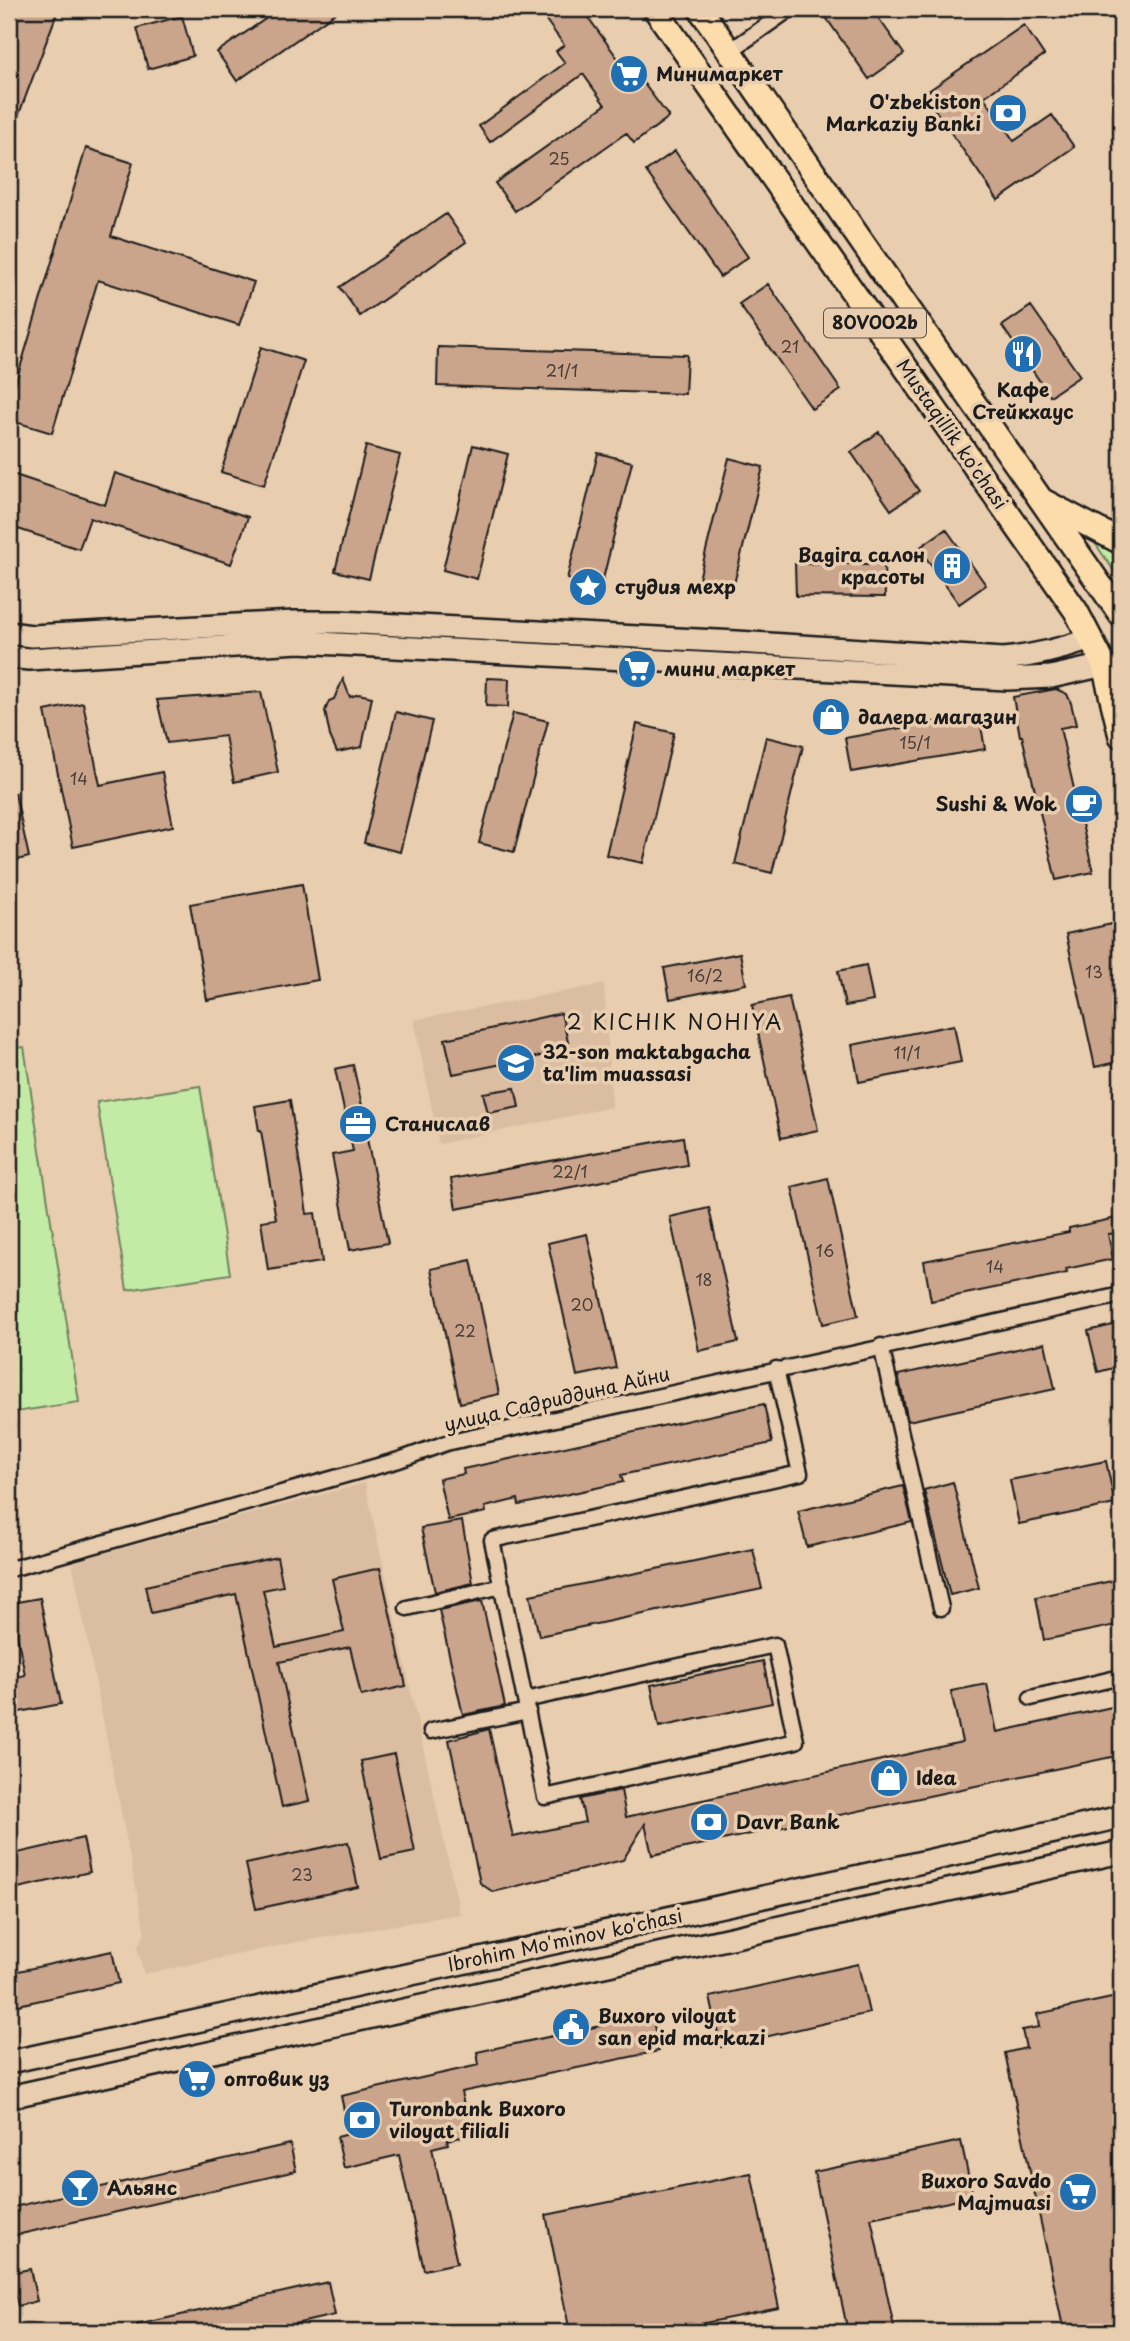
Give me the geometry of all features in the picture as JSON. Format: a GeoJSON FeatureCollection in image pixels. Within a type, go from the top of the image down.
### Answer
{"type":"FeatureCollection","features":[{"type":"Feature","properties":{"kind":"main road","name":"Mustaqillik ko'chasi"},"geometry":{"type":"LineString","coordinates":[[655,9],[1076,611],[1091,639],[1112,662],[1121,736]]}},
{"type":"Feature","properties":{"kind":"main road","name":"Mustaqillik ko'chasi"},"geometry":{"type":"LineString","coordinates":[[700,9],[1121,615]]}},
{"type":"Feature","properties":{"kind":"main road"},"geometry":{"type":"LineString","coordinates":[[1040,500],[1121,542]]}},
{"type":"Feature","properties":{"kind":"main road"},"geometry":{"type":"LineString","coordinates":[[9,634],[32,636],[313,622],[737,642],[1003,659],[1062,649],[1091,639],[1121,623]]}},
{"type":"Feature","properties":{"kind":"main road"},"geometry":{"type":"LineString","coordinates":[[9,657],[29,659],[299,642],[1007,679],[1051,677],[1112,662]]}},
{"type":"Feature","properties":{"kind":"main road","name":"Ibrohim Mo'minov ko'chasi"},"geometry":{"type":"LineString","coordinates":[[9,2062],[1121,1817]]}},
{"type":"Feature","properties":{"kind":"main road","name":"Ibrohim Mo'minov ko'chasi"},"geometry":{"type":"LineString","coordinates":[[9,2097],[1121,1852]]}},
{"type":"Feature","properties":{"kind":"street"},"geometry":{"type":"LineString","coordinates":[[730,51],[790,9]]}},
{"type":"Feature","properties":{"kind":"street","name":"улица Садриддина Айни"},"geometry":{"type":"LineString","coordinates":[[9,1566],[13,1568],[399,1460],[446,1443],[1121,1295]]}},
{"type":"Feature","properties":{"kind":"street"},"geometry":{"type":"LineString","coordinates":[[881,1346],[941,1608]]}},
{"type":"Feature","properties":{"kind":"street"},"geometry":{"type":"LineString","coordinates":[[431,1731],[526,1705],[775,1645],[796,1741],[545,1797],[526,1705],[502,1586],[492,1540],[800,1472],[776,1369]]}},
{"type":"Feature","properties":{"kind":"street"},"geometry":{"type":"LineString","coordinates":[[407,1608],[502,1586]]}},
{"type":"Feature","properties":{"kind":"street"},"geometry":{"type":"LineString","coordinates":[[1031,1698],[1121,1677]]}},
{"type":"Feature","properties":{"kind":"shaded area","name":"32-son maktabgacha ta'lim muassasi"},"geometry":{"type":"Polygon","coordinates":[[[604,984],[612,1107],[439,1144],[414,1020],[604,984]]]}},
{"type":"Feature","properties":{"kind":"shaded area"},"geometry":{"type":"Polygon","coordinates":[[[365,1483],[460,1914],[298,1942],[144,1974],[137,1947],[145,1934],[72,1562],[365,1483]]]}},
{"type":"Feature","properties":{"kind":"green space"},"geometry":{"type":"Polygon","coordinates":[[[1088,533],[1121,553],[1121,581],[1088,533]]]}},
{"type":"Feature","properties":{"kind":"green space"},"geometry":{"type":"Polygon","coordinates":[[[24,1047],[79,1402],[9,1413],[9,1049],[24,1047]]]}},
{"type":"Feature","properties":{"kind":"green space"},"geometry":{"type":"Polygon","coordinates":[[[200,1086],[230,1274],[127,1290],[97,1102],[200,1086]]]}},
{"type":"Feature","properties":{"kind":"building"},"geometry":{"type":"Polygon","coordinates":[[[12,9],[45,9],[57,13],[9,138],[9,18],[12,9]]]}},
{"type":"Feature","properties":{"kind":"building"},"geometry":{"type":"Polygon","coordinates":[[[280,9],[341,9],[237,81],[217,52],[280,9]]]}},
{"type":"Feature","properties":{"kind":"building"},"geometry":{"type":"Polygon","coordinates":[[[538,9],[582,9],[627,71],[632,68],[669,117],[634,143],[626,133],[515,211],[495,183],[605,105],[583,74],[490,142],[479,126],[565,63],[556,51],[564,45],[538,9]]]}},
{"type":"Feature","properties":{"kind":"building"},"geometry":{"type":"Polygon","coordinates":[[[820,9],[872,9],[904,54],[869,79],[820,9]]]}},
{"type":"Feature","properties":{"kind":"building"},"geometry":{"type":"Polygon","coordinates":[[[182,16],[193,56],[148,69],[137,28],[182,16]]]}},
{"type":"Feature","properties":{"kind":"building"},"geometry":{"type":"Polygon","coordinates":[[[1024,25],[1044,55],[984,97],[1014,141],[1052,115],[1074,147],[998,200],[924,94],[1024,25]]]}},
{"type":"Feature","properties":{"kind":"building"},"geometry":{"type":"Polygon","coordinates":[[[86,148],[133,163],[111,236],[254,282],[239,325],[98,280],[52,433],[9,420],[9,405],[86,148]]]}},
{"type":"Feature","properties":{"kind":"building"},"geometry":{"type":"Polygon","coordinates":[[[675,151],[748,257],[720,277],[646,171],[675,151]]]}},
{"type":"Feature","properties":{"kind":"building"},"geometry":{"type":"Polygon","coordinates":[[[446,214],[466,242],[360,316],[340,287],[446,214]]]}},
{"type":"Feature","properties":{"kind":"building"},"geometry":{"type":"Polygon","coordinates":[[[768,284],[841,390],[812,409],[739,304],[768,284]]]}},
{"type":"Feature","properties":{"kind":"building"},"geometry":{"type":"Polygon","coordinates":[[[1031,306],[1080,376],[1050,396],[1002,326],[1031,306]]]}},
{"type":"Feature","properties":{"kind":"building"},"geometry":{"type":"Polygon","coordinates":[[[261,347],[304,361],[264,485],[221,472],[261,347]]]}},
{"type":"Feature","properties":{"kind":"building"},"geometry":{"type":"Polygon","coordinates":[[[438,347],[687,355],[685,394],[437,386],[438,347]]]}},
{"type":"Feature","properties":{"kind":"building"},"geometry":{"type":"Polygon","coordinates":[[[879,432],[919,491],[891,510],[851,452],[879,432]]]}},
{"type":"Feature","properties":{"kind":"building"},"geometry":{"type":"Polygon","coordinates":[[[473,445],[508,454],[477,579],[443,570],[473,445]]]}},
{"type":"Feature","properties":{"kind":"building"},"geometry":{"type":"Polygon","coordinates":[[[366,446],[400,455],[369,579],[335,571],[366,446]]]}},
{"type":"Feature","properties":{"kind":"building"},"geometry":{"type":"Polygon","coordinates":[[[598,453],[632,462],[601,587],[567,579],[598,453]]]}},
{"type":"Feature","properties":{"kind":"building"},"geometry":{"type":"Polygon","coordinates":[[[729,458],[763,467],[732,592],[698,583],[729,458]]]}},
{"type":"Feature","properties":{"kind":"building"},"geometry":{"type":"Polygon","coordinates":[[[9,473],[105,505],[115,473],[248,517],[231,564],[90,518],[79,549],[9,526],[9,473]]]}},
{"type":"Feature","properties":{"kind":"building","name":"Bagira салон красоты"},"geometry":{"type":"Polygon","coordinates":[[[946,529],[986,585],[959,604],[919,548],[946,529]]]}},
{"type":"Feature","properties":{"kind":"building"},"geometry":{"type":"Polygon","coordinates":[[[795,564],[884,564],[885,597],[796,596],[795,564]]]}},
{"type":"Feature","properties":{"kind":"building"},"geometry":{"type":"Polygon","coordinates":[[[487,678],[509,679],[508,707],[486,706],[487,678]]]}},
{"type":"Feature","properties":{"kind":"building"},"geometry":{"type":"Polygon","coordinates":[[[343,679],[350,697],[359,694],[372,697],[362,747],[337,752],[330,736],[325,711],[343,679]]]}},
{"type":"Feature","properties":{"kind":"building"},"geometry":{"type":"Polygon","coordinates":[[[1056,689],[1067,694],[1076,725],[1060,728],[1093,872],[1056,880],[1020,736],[1013,697],[1056,689]]]}},
{"type":"Feature","properties":{"kind":"building"},"geometry":{"type":"Polygon","coordinates":[[[261,692],[278,772],[234,782],[225,736],[167,743],[157,700],[261,692]]]}},
{"type":"Feature","properties":{"kind":"building"},"geometry":{"type":"Polygon","coordinates":[[[83,703],[100,785],[162,772],[173,826],[73,847],[45,711],[83,703]]]}},
{"type":"Feature","properties":{"kind":"building"},"geometry":{"type":"Polygon","coordinates":[[[396,712],[432,721],[400,852],[364,843],[396,712]]]}},
{"type":"Feature","properties":{"kind":"building"},"geometry":{"type":"Polygon","coordinates":[[[513,713],[548,721],[514,852],[479,843],[513,713]]]}},
{"type":"Feature","properties":{"kind":"building"},"geometry":{"type":"Polygon","coordinates":[[[979,714],[985,749],[851,772],[845,738],[979,714]]]}},
{"type":"Feature","properties":{"kind":"building"},"geometry":{"type":"Polygon","coordinates":[[[637,724],[674,733],[643,863],[606,855],[637,724]]]}},
{"type":"Feature","properties":{"kind":"building"},"geometry":{"type":"Polygon","coordinates":[[[766,737],[803,746],[772,873],[735,864],[766,737]]]}},
{"type":"Feature","properties":{"kind":"building"},"geometry":{"type":"Polygon","coordinates":[[[15,793],[29,857],[9,862],[9,794],[15,793]]]}},
{"type":"Feature","properties":{"kind":"building"},"geometry":{"type":"Polygon","coordinates":[[[302,884],[318,980],[207,1000],[190,904],[302,884]]]}},
{"type":"Feature","properties":{"kind":"building"},"geometry":{"type":"Polygon","coordinates":[[[1121,922],[1121,994],[1118,995],[1121,1009],[1121,1061],[1095,1067],[1066,934],[1121,922]]]}},
{"type":"Feature","properties":{"kind":"building"},"geometry":{"type":"Polygon","coordinates":[[[740,953],[746,984],[670,999],[664,968],[740,953]]]}},
{"type":"Feature","properties":{"kind":"building"},"geometry":{"type":"Polygon","coordinates":[[[866,965],[873,1001],[845,1006],[838,971],[866,965]]]}},
{"type":"Feature","properties":{"kind":"building"},"geometry":{"type":"Polygon","coordinates":[[[789,997],[818,1130],[781,1138],[752,1005],[789,997]]]}},
{"type":"Feature","properties":{"kind":"building"},"geometry":{"type":"Polygon","coordinates":[[[561,1013],[570,1050],[453,1074],[445,1039],[561,1013]]]}},
{"type":"Feature","properties":{"kind":"building"},"geometry":{"type":"Polygon","coordinates":[[[954,1025],[961,1062],[859,1082],[852,1045],[954,1025]]]}},
{"type":"Feature","properties":{"kind":"building"},"geometry":{"type":"Polygon","coordinates":[[[353,1065],[388,1243],[350,1250],[332,1155],[353,1151],[335,1069],[353,1065]]]}},
{"type":"Feature","properties":{"kind":"building"},"geometry":{"type":"Polygon","coordinates":[[[515,1088],[519,1107],[488,1113],[483,1093],[515,1088]]]}},
{"type":"Feature","properties":{"kind":"building"},"geometry":{"type":"Polygon","coordinates":[[[290,1100],[307,1214],[315,1213],[322,1262],[268,1270],[261,1221],[276,1219],[255,1106],[290,1100]]]}},
{"type":"Feature","properties":{"kind":"building"},"geometry":{"type":"Polygon","coordinates":[[[683,1137],[687,1165],[456,1209],[451,1179],[683,1137]]]}},
{"type":"Feature","properties":{"kind":"building"},"geometry":{"type":"Polygon","coordinates":[[[828,1178],[858,1316],[823,1324],[792,1187],[828,1178]]]}},
{"type":"Feature","properties":{"kind":"building"},"geometry":{"type":"Polygon","coordinates":[[[709,1208],[738,1342],[699,1351],[670,1217],[709,1208]]]}},
{"type":"Feature","properties":{"kind":"building"},"geometry":{"type":"Polygon","coordinates":[[[1121,1217],[1121,1233],[1108,1234],[1113,1259],[1066,1269],[1067,1273],[931,1301],[924,1261],[1069,1232],[1069,1228],[1121,1217]]]}},
{"type":"Feature","properties":{"kind":"building"},"geometry":{"type":"Polygon","coordinates":[[[587,1234],[616,1368],[577,1376],[548,1243],[587,1234]]]}},
{"type":"Feature","properties":{"kind":"building"},"geometry":{"type":"Polygon","coordinates":[[[471,1260],[499,1394],[460,1403],[431,1269],[471,1260]]]}},
{"type":"Feature","properties":{"kind":"building"},"geometry":{"type":"Polygon","coordinates":[[[1121,1323],[1121,1366],[1098,1372],[1088,1331],[1121,1323]]]}},
{"type":"Feature","properties":{"kind":"building"},"geometry":{"type":"Polygon","coordinates":[[[1045,1343],[1055,1389],[908,1421],[898,1375],[1045,1343]]]}},
{"type":"Feature","properties":{"kind":"building"},"geometry":{"type":"Polygon","coordinates":[[[764,1404],[772,1443],[621,1475],[623,1482],[519,1505],[518,1499],[485,1507],[486,1512],[448,1520],[439,1479],[464,1474],[463,1469],[764,1404]]]}},
{"type":"Feature","properties":{"kind":"building"},"geometry":{"type":"Polygon","coordinates":[[[1106,1461],[1115,1504],[1019,1524],[1010,1480],[1106,1461]]]}},
{"type":"Feature","properties":{"kind":"building"},"geometry":{"type":"Polygon","coordinates":[[[953,1482],[979,1588],[950,1595],[924,1490],[953,1482]]]}},
{"type":"Feature","properties":{"kind":"building"},"geometry":{"type":"Polygon","coordinates":[[[903,1486],[912,1522],[807,1547],[798,1511],[903,1486]]]}},
{"type":"Feature","properties":{"kind":"building"},"geometry":{"type":"Polygon","coordinates":[[[462,1521],[473,1583],[435,1592],[421,1528],[462,1521]]]}},
{"type":"Feature","properties":{"kind":"building"},"geometry":{"type":"Polygon","coordinates":[[[753,1549],[762,1589],[539,1636],[530,1595],[753,1549]]]}},
{"type":"Feature","properties":{"kind":"building"},"geometry":{"type":"Polygon","coordinates":[[[277,1557],[283,1586],[263,1590],[276,1647],[344,1632],[332,1579],[380,1568],[406,1686],[361,1696],[350,1647],[279,1662],[309,1801],[282,1807],[236,1594],[151,1613],[145,1586],[277,1557]]]}},
{"type":"Feature","properties":{"kind":"building"},"geometry":{"type":"Polygon","coordinates":[[[1121,1579],[1121,1624],[1044,1640],[1036,1597],[1121,1579]]]}},
{"type":"Feature","properties":{"kind":"building"},"geometry":{"type":"Polygon","coordinates":[[[40,1598],[61,1704],[9,1714],[9,1679],[25,1675],[11,1603],[40,1598]]]}},
{"type":"Feature","properties":{"kind":"building"},"geometry":{"type":"Polygon","coordinates":[[[482,1601],[505,1706],[463,1715],[439,1610],[482,1601]]]}},
{"type":"Feature","properties":{"kind":"building"},"geometry":{"type":"Polygon","coordinates":[[[763,1661],[772,1703],[659,1727],[651,1685],[763,1661]]]}},
{"type":"Feature","properties":{"kind":"building"},"geometry":{"type":"Polygon","coordinates":[[[987,1684],[997,1732],[1121,1705],[1121,1755],[652,1855],[645,1824],[623,1860],[493,1892],[480,1883],[449,1740],[489,1729],[513,1837],[585,1822],[580,1799],[621,1790],[626,1817],[962,1742],[951,1691],[987,1684]]]}},
{"type":"Feature","properties":{"kind":"building"},"geometry":{"type":"Polygon","coordinates":[[[394,1754],[415,1852],[381,1859],[361,1761],[394,1754]]]}},
{"type":"Feature","properties":{"kind":"building"},"geometry":{"type":"Polygon","coordinates":[[[83,1838],[90,1872],[9,1890],[9,1855],[83,1838]]]}},
{"type":"Feature","properties":{"kind":"building"},"geometry":{"type":"Polygon","coordinates":[[[348,1842],[358,1887],[256,1909],[246,1864],[348,1842]]]}},
{"type":"Feature","properties":{"kind":"building"},"geometry":{"type":"Polygon","coordinates":[[[112,1951],[119,1983],[9,2007],[9,1973],[112,1951]]]}},
{"type":"Feature","properties":{"kind":"building"},"geometry":{"type":"Polygon","coordinates":[[[858,1964],[869,2013],[721,2047],[710,1997],[858,1964]]]}},
{"type":"Feature","properties":{"kind":"building","name":"Buxoro Savdo Majmuasi"},"geometry":{"type":"Polygon","coordinates":[[[1121,1996],[1121,2332],[1064,2332],[1005,2053],[1026,2048],[1022,2030],[1039,2027],[1037,2014],[1121,1996]]]}},
{"type":"Feature","properties":{"kind":"building"},"geometry":{"type":"Polygon","coordinates":[[[652,2015],[659,2051],[461,2092],[471,2135],[447,2140],[448,2144],[432,2148],[457,2263],[424,2270],[399,2155],[344,2168],[337,2137],[349,2134],[341,2096],[479,2065],[477,2052],[652,2015]]]}},
{"type":"Feature","properties":{"kind":"building","name":"Buxoro Savdo Majmuasi"},"geometry":{"type":"Polygon","coordinates":[[[961,2141],[973,2197],[871,2218],[895,2332],[848,2332],[814,2172],[961,2141]]]}},
{"type":"Feature","properties":{"kind":"building"},"geometry":{"type":"Polygon","coordinates":[[[290,2144],[296,2171],[12,2236],[9,2208],[290,2144]]]}},
{"type":"Feature","properties":{"kind":"building"},"geometry":{"type":"Polygon","coordinates":[[[751,2173],[779,2308],[660,2332],[570,2332],[546,2215],[751,2173]]]}},
{"type":"Feature","properties":{"kind":"building"},"geometry":{"type":"Polygon","coordinates":[[[30,2269],[37,2301],[18,2306],[10,2273],[30,2269]]]}},
{"type":"Feature","properties":{"kind":"building"},"geometry":{"type":"Polygon","coordinates":[[[328,2282],[335,2315],[259,2332],[133,2332],[132,2326],[328,2282]]]}},
{"type":"Feature","properties":{"kind":"place","name":"Минимаркет"},"geometry":{"type":"Point","coordinates":[629,74]}},
{"type":"Feature","properties":{"kind":"place","name":"O'zbekiston Markaziy Banki"},"geometry":{"type":"Point","coordinates":[1008,113]}},
{"type":"Feature","properties":{"kind":"place","name":"Кафе Стейкхаус"},"geometry":{"type":"Point","coordinates":[1023,354]}},
{"type":"Feature","properties":{"kind":"place","name":"Bagira салон красоты"},"geometry":{"type":"Point","coordinates":[952,566]}},
{"type":"Feature","properties":{"kind":"place","name":"студия мехр"},"geometry":{"type":"Point","coordinates":[588,587]}},
{"type":"Feature","properties":{"kind":"place","name":"мини маркет"},"geometry":{"type":"Point","coordinates":[637,669]}},
{"type":"Feature","properties":{"kind":"place","name":"далера магазин"},"geometry":{"type":"Point","coordinates":[831,717]}},
{"type":"Feature","properties":{"kind":"place","name":"Sushi & Wok"},"geometry":{"type":"Point","coordinates":[1084,804]}},
{"type":"Feature","properties":{"kind":"place","name":"32-son maktabgacha ta'lim muassasi"},"geometry":{"type":"Point","coordinates":[516,1063]}},
{"type":"Feature","properties":{"kind":"place","name":"Станислав"},"geometry":{"type":"Point","coordinates":[358,1124]}},
{"type":"Feature","properties":{"kind":"place","name":"Idea"},"geometry":{"type":"Point","coordinates":[889,1778]}},
{"type":"Feature","properties":{"kind":"place","name":"Davr Bank"},"geometry":{"type":"Point","coordinates":[709,1822]}},
{"type":"Feature","properties":{"kind":"place","name":"Buxoro viloyat san epid markazi"},"geometry":{"type":"Point","coordinates":[571,2027]}},
{"type":"Feature","properties":{"kind":"place","name":"оптовик уз"},"geometry":{"type":"Point","coordinates":[197,2079]}},
{"type":"Feature","properties":{"kind":"place","name":"Turonbank Buxoro viloyat filiali"},"geometry":{"type":"Point","coordinates":[362,2120]}},
{"type":"Feature","properties":{"kind":"place","name":"Альянс"},"geometry":{"type":"Point","coordinates":[80,2188]}},
{"type":"Feature","properties":{"kind":"place","name":"Buxoro Savdo Majmuasi"},"geometry":{"type":"Point","coordinates":[1078,2192]}},
{"type":"Feature","properties":{"kind":"district","name":"2 KICHIK NOHIYA"},"geometry":{"type":"Point","coordinates":[675,1023]}}]}
